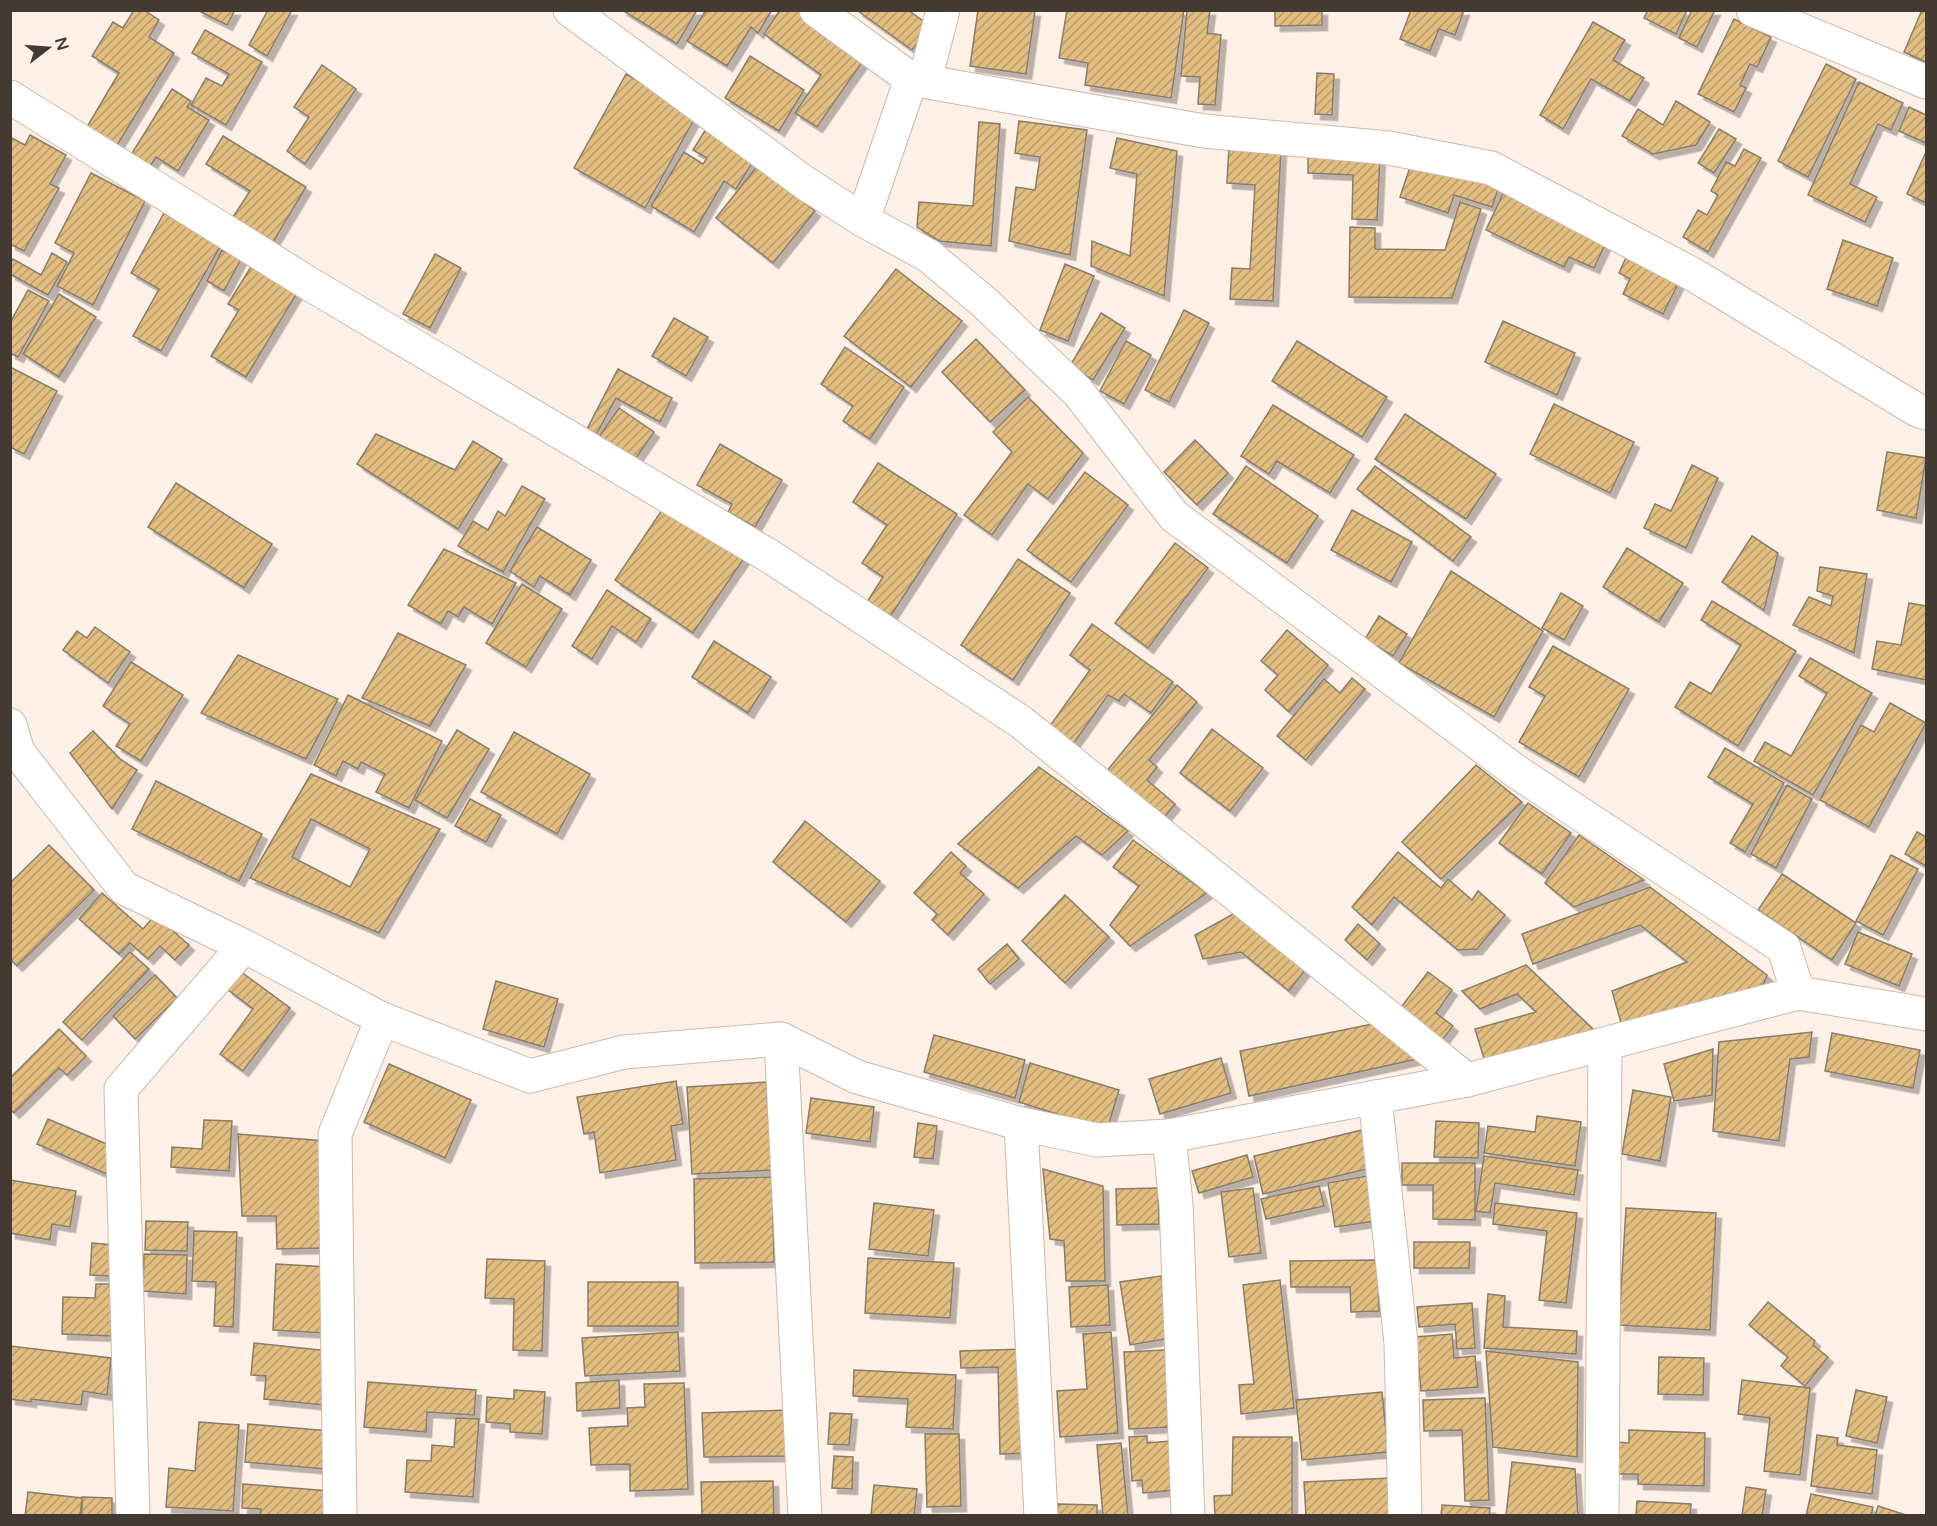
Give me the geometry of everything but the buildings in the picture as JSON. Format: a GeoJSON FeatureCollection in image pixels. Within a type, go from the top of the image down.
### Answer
{"type":"FeatureCollection","features":[{"type":"Feature","properties":{"kind":"street"},"geometry":{"type":"LineString","coordinates":[[570,10],[805,183],[863,220],[929,256],[1002,319],[1078,392],[1174,516],[1517,772],[1784,948],[1798,993]]}},
{"type":"Feature","properties":{"kind":"street"},"geometry":{"type":"LineString","coordinates":[[816,10],[918,80],[1204,131],[1389,148],[1491,168],[1694,274],[1917,410],[1926,413]]}},
{"type":"Feature","properties":{"kind":"street"},"geometry":{"type":"LineString","coordinates":[[863,220],[943,10]]}},
{"type":"Feature","properties":{"kind":"street"},"geometry":{"type":"LineString","coordinates":[[1753,10],[1926,82]]}},
{"type":"Feature","properties":{"kind":"street"},"geometry":{"type":"LineString","coordinates":[[10,97],[308,283],[771,557],[1022,722],[1467,1080]]}},
{"type":"Feature","properties":{"kind":"street"},"geometry":{"type":"LineString","coordinates":[[10,724],[18,752],[124,888],[244,946],[382,1019],[530,1076],[624,1052],[781,1039],[857,1077],[1021,1124],[1097,1140],[1169,1136],[1467,1080],[1798,993],[1922,1007]]}},
{"type":"Feature","properties":{"kind":"street"},"geometry":{"type":"LineString","coordinates":[[133,1515],[121,1089],[244,946]]}},
{"type":"Feature","properties":{"kind":"street"},"geometry":{"type":"LineString","coordinates":[[340,1515],[335,1134],[382,1019]]}},
{"type":"Feature","properties":{"kind":"street"},"geometry":{"type":"LineString","coordinates":[[781,1039],[805,1515]]}},
{"type":"Feature","properties":{"kind":"street"},"geometry":{"type":"LineString","coordinates":[[1602,1515],[1605,1044]]}},
{"type":"Feature","properties":{"kind":"street"},"geometry":{"type":"LineString","coordinates":[[1375,1097],[1401,1343],[1405,1515]]}},
{"type":"Feature","properties":{"kind":"street"},"geometry":{"type":"LineString","coordinates":[[1021,1124],[1041,1515]]}},
{"type":"Feature","properties":{"kind":"street"},"geometry":{"type":"LineString","coordinates":[[1169,1136],[1176,1204],[1188,1515]]}}]}
